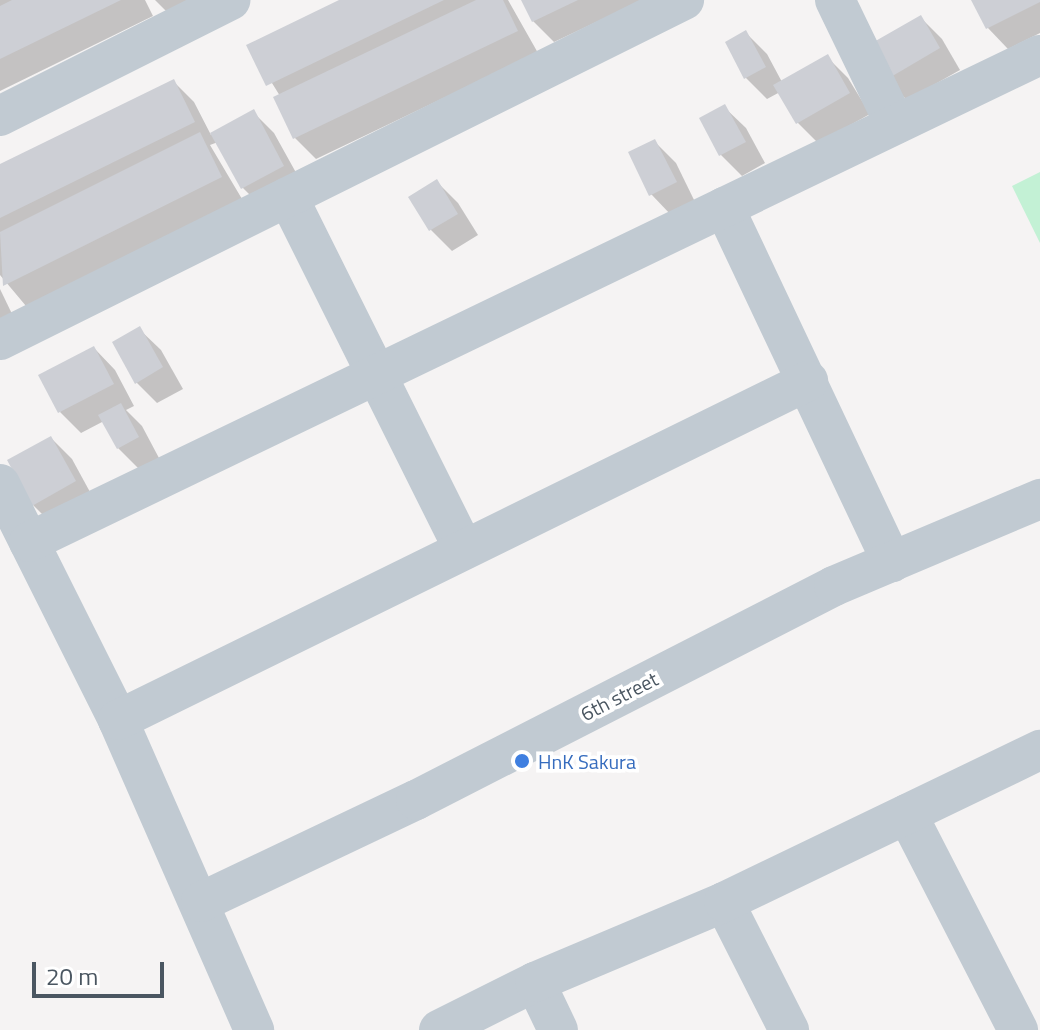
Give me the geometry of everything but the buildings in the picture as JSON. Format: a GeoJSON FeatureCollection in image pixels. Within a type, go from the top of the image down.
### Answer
{"type":"FeatureCollection","features":[{"type":"Feature","properties":{"kind":"street"},"geometry":{"type":"LineString","coordinates":[[0,116],[231,0]]}},
{"type":"Feature","properties":{"kind":"street"},"geometry":{"type":"LineString","coordinates":[[0,340],[684,0]]}},
{"type":"Feature","properties":{"kind":"street"},"geometry":{"type":"LineString","coordinates":[[835,0],[895,124]]}},
{"type":"Feature","properties":{"kind":"street"},"geometry":{"type":"LineString","coordinates":[[29,542],[1040,55]]}},
{"type":"Feature","properties":{"kind":"street"},"geometry":{"type":"LineString","coordinates":[[288,197],[379,374],[464,550]]}},
{"type":"Feature","properties":{"kind":"street"},"geometry":{"type":"LineString","coordinates":[[724,207],[892,562]]}},
{"type":"Feature","properties":{"kind":"street"},"geometry":{"type":"LineString","coordinates":[[118,720],[808,381]]}},
{"type":"Feature","properties":{"kind":"street"},"geometry":{"type":"LineString","coordinates":[[0,484],[118,720],[201,902],[254,1030]]}},
{"type":"Feature","properties":{"kind":"street","name":"6th street"},"geometry":{"type":"LineString","coordinates":[[201,902],[892,562],[1040,499]]}},
{"type":"Feature","properties":{"kind":"street"},"geometry":{"type":"LineString","coordinates":[[439,1030],[535,982],[724,902],[1040,750]]}},
{"type":"Feature","properties":{"kind":"street"},"geometry":{"type":"LineString","coordinates":[[907,814],[1018,1030]]}},
{"type":"Feature","properties":{"kind":"street"},"geometry":{"type":"LineString","coordinates":[[724,902],[789,1030]]}},
{"type":"Feature","properties":{"kind":"street"},"geometry":{"type":"LineString","coordinates":[[535,982],[558,1030]]}},
{"type":"Feature","properties":{"kind":"green space"},"geometry":{"type":"Polygon","coordinates":[[[1040,172],[1040,243],[1012,186],[1040,172]]]}},
{"type":"Feature","properties":{"kind":"place","name":"HnK Sakura"},"geometry":{"type":"Point","coordinates":[522,761]}}]}
